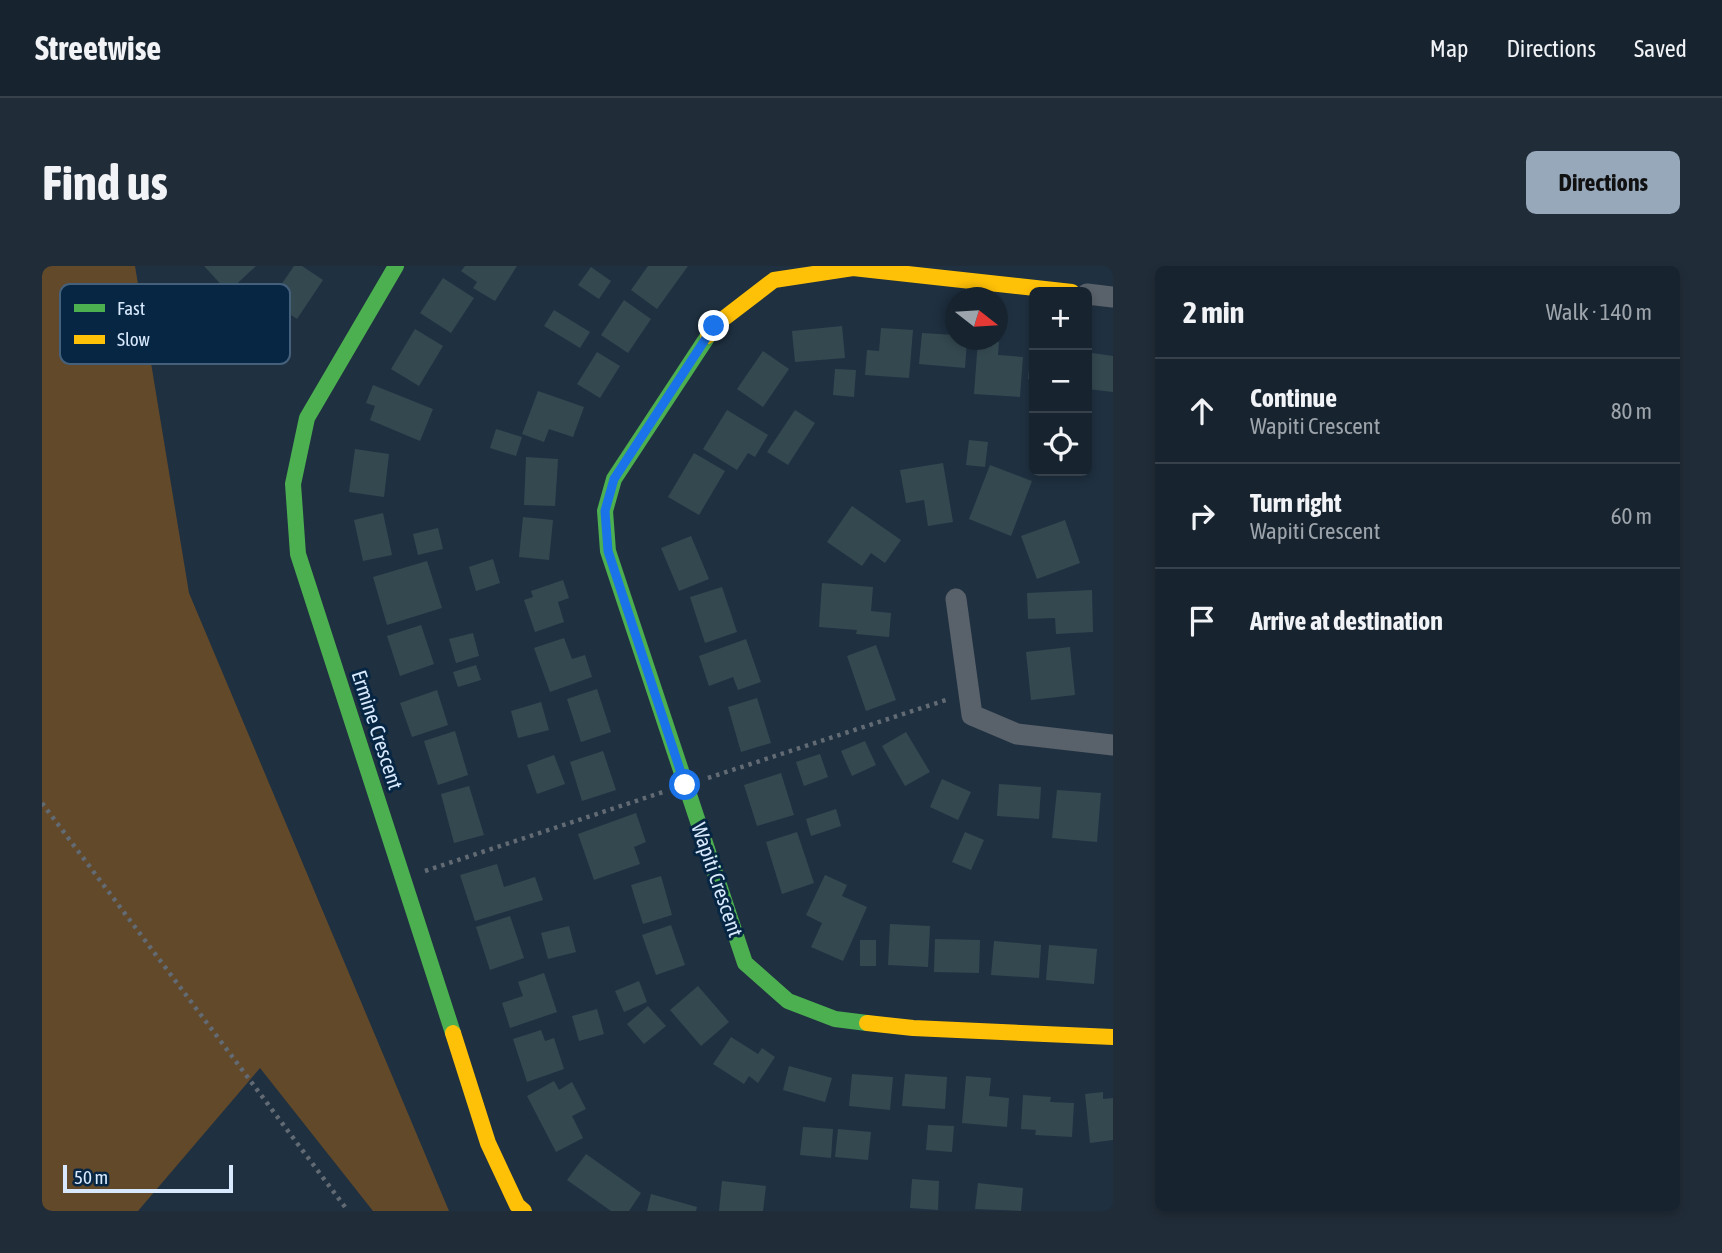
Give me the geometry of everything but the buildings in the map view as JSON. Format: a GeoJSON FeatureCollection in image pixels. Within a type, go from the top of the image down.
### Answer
{"type":"FeatureCollection","features":[{"type":"Feature","properties":{"kind":"street","name":"Ermine Crescent"},"geometry":{"type":"LineString","coordinates":[[396,266],[307,418],[293,484],[298,554],[488,1143],[517,1205],[524,1211]]}},
{"type":"Feature","properties":{"kind":"street","name":"Wapiti Crescent"},"geometry":{"type":"LineString","coordinates":[[1029,287],[853,268],[774,280],[714,326],[614,479],[605,511],[608,551],[745,963],[788,1001],[835,1019],[913,1028],[1113,1037]]}},
{"type":"Feature","properties":{"kind":"street"},"geometry":{"type":"LineString","coordinates":[[1092,295],[1113,297]]}},
{"type":"Feature","properties":{"kind":"street"},"geometry":{"type":"LineString","coordinates":[[956,599],[972,715],[1017,734],[1113,745]]}},
{"type":"Feature","properties":{"kind":"path"},"geometry":{"type":"LineString","coordinates":[[42,803],[348,1211]]}},
{"type":"Feature","properties":{"kind":"shaded area"},"geometry":{"type":"Polygon","coordinates":[[[42,266],[135,266],[138,284],[60,284],[60,364],[151,364],[189,593],[449,1211],[373,1211],[260,1068],[138,1211],[42,1211],[42,266]]]}},
{"type":"Feature","properties":{"kind":"traffic: fast"},"geometry":{"type":"LineString","coordinates":[[396,266],[307,418],[293,484],[298,554],[453,1033]]}},
{"type":"Feature","properties":{"kind":"traffic: fast"},"geometry":{"type":"LineString","coordinates":[[708,336],[614,479],[605,511],[608,551],[745,963],[788,1001],[835,1019],[867,1023]]}},
{"type":"Feature","properties":{"kind":"traffic: slow"},"geometry":{"type":"LineString","coordinates":[[708,336],[714,326],[774,280],[853,268],[1029,287]]}},
{"type":"Feature","properties":{"kind":"traffic: slow"},"geometry":{"type":"LineString","coordinates":[[867,1023],[913,1028],[1113,1037]]}},
{"type":"Feature","properties":{"kind":"traffic: slow"},"geometry":{"type":"LineString","coordinates":[[453,1033],[488,1143],[517,1205],[524,1211]]}},
{"type":"Feature","properties":{"kind":"route"},"geometry":{"type":"LineString","coordinates":[[685,785],[608,551],[605,511],[614,479],[714,326]]}}]}
